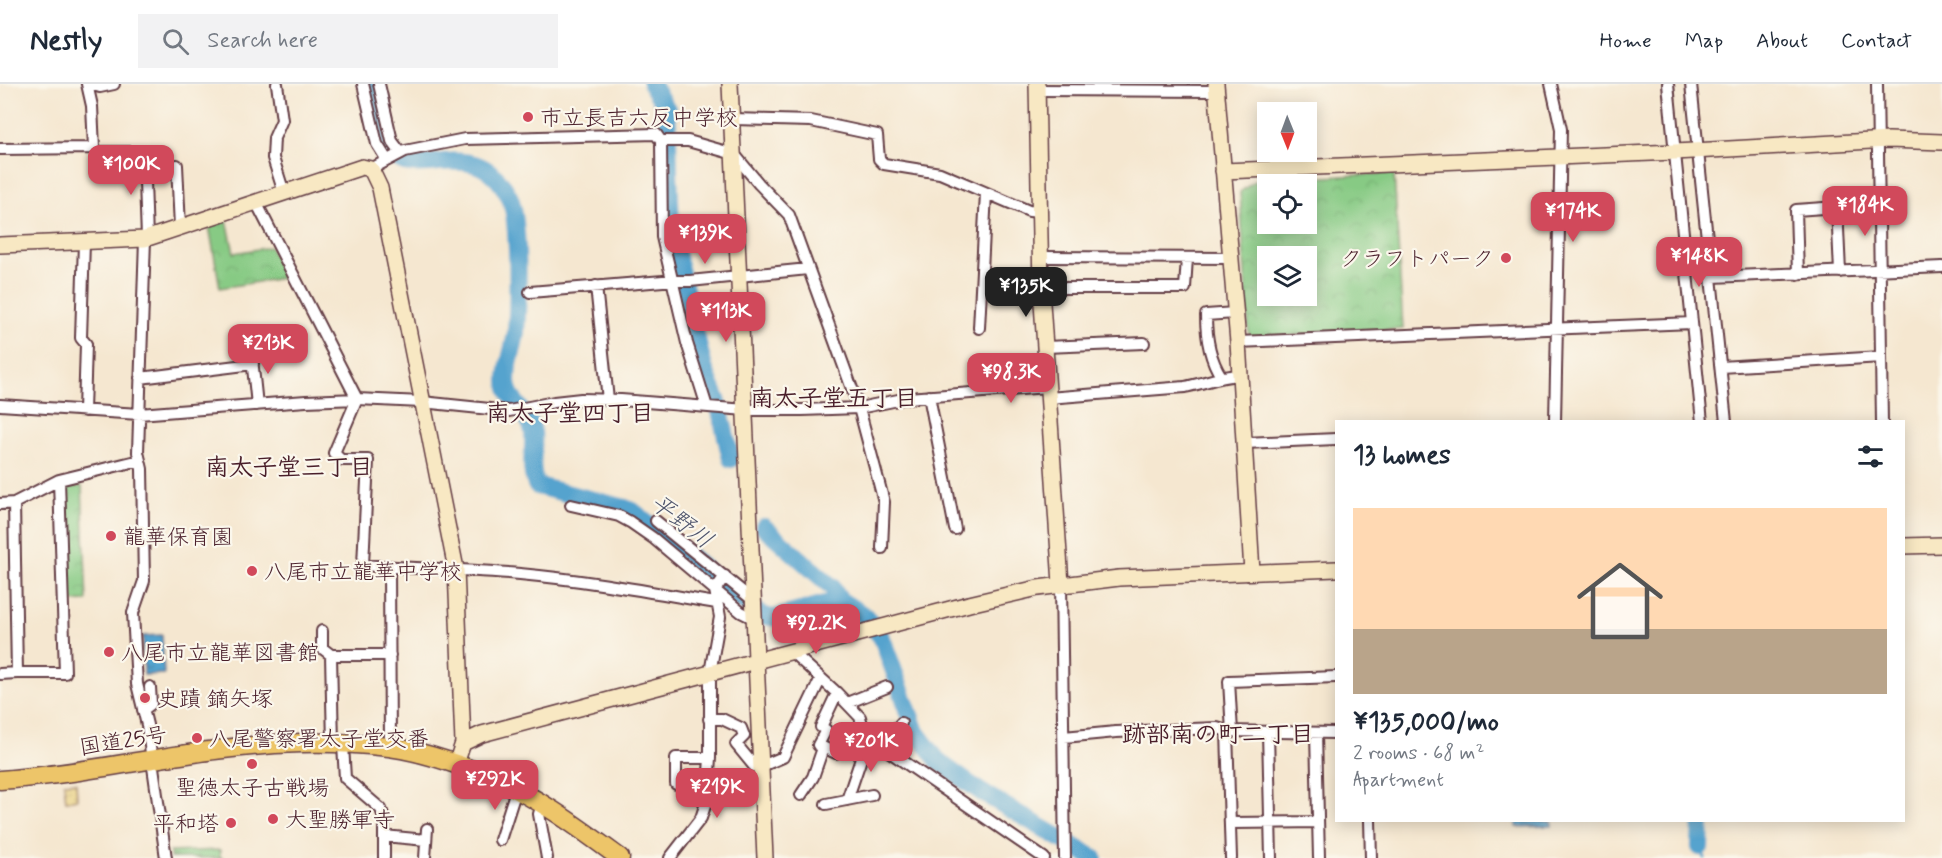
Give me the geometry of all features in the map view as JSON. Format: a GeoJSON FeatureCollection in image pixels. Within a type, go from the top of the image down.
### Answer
{"type":"FeatureCollection","features":[{"type":"Feature","properties":{"kind":"highway","name":"国道25号"},"geometry":{"type":"LineString","coordinates":[[0,780],[41,777],[232,749],[302,743],[390,747],[456,764],[487,776],[542,804],[579,827],[620,858]]}},
{"type":"Feature","properties":{"kind":"street"},"geometry":{"type":"LineString","coordinates":[[114,84],[100,87],[88,84],[92,106],[94,148],[97,152],[160,153]]}},
{"type":"Feature","properties":{"kind":"street"},"geometry":{"type":"LineString","coordinates":[[277,84],[282,120],[274,138],[273,158],[284,193]]}},
{"type":"Feature","properties":{"kind":"street"},"geometry":{"type":"LineString","coordinates":[[363,84],[377,144],[387,160]]}},
{"type":"Feature","properties":{"kind":"street"},"geometry":{"type":"LineString","coordinates":[[379,84],[392,141],[401,153]]}},
{"type":"Feature","properties":{"kind":"street"},"geometry":{"type":"LineString","coordinates":[[730,84],[765,858]]}},
{"type":"Feature","properties":{"kind":"street"},"geometry":{"type":"LineString","coordinates":[[1551,84],[1561,129],[1555,420]]}},
{"type":"Feature","properties":{"kind":"street"},"geometry":{"type":"LineString","coordinates":[[1668,84],[1702,420]]}},
{"type":"Feature","properties":{"kind":"street"},"geometry":{"type":"LineString","coordinates":[[1691,84],[1726,420]]}},
{"type":"Feature","properties":{"kind":"street"},"geometry":{"type":"LineString","coordinates":[[1877,84],[1882,420]]}},
{"type":"Feature","properties":{"kind":"street"},"geometry":{"type":"LineString","coordinates":[[1065,858],[1062,602],[1041,288],[1037,87],[1216,88],[1238,342],[1252,572]]}},
{"type":"Feature","properties":{"kind":"street"},"geometry":{"type":"LineString","coordinates":[[733,119],[811,121],[877,135],[879,159],[884,164],[940,173],[1029,211],[1040,212]]}},
{"type":"Feature","properties":{"kind":"street"},"geometry":{"type":"LineString","coordinates":[[0,245],[146,239],[362,167],[371,169],[401,153],[465,139],[656,134],[661,141],[662,237],[687,343],[707,407]]}},
{"type":"Feature","properties":{"kind":"street"},"geometry":{"type":"LineString","coordinates":[[661,141],[688,141],[734,154],[789,215],[859,408],[884,502],[882,548]]}},
{"type":"Feature","properties":{"kind":"street"},"geometry":{"type":"LineString","coordinates":[[1223,171],[1878,141],[1942,142]]}},
{"type":"Feature","properties":{"kind":"street"},"geometry":{"type":"LineString","coordinates":[[0,149],[94,148]]}},
{"type":"Feature","properties":{"kind":"street"},"geometry":{"type":"LineString","coordinates":[[144,153],[146,239],[138,452],[142,469],[144,581],[133,613],[137,684],[152,759],[166,858]]}},
{"type":"Feature","properties":{"kind":"street"},"geometry":{"type":"LineString","coordinates":[[177,165],[180,227]]}},
{"type":"Feature","properties":{"kind":"street"},"geometry":{"type":"LineString","coordinates":[[371,169],[380,188],[456,569],[463,743],[456,764]]}},
{"type":"Feature","properties":{"kind":"street"},"geometry":{"type":"LineString","coordinates":[[979,328],[986,192]]}},
{"type":"Feature","properties":{"kind":"street"},"geometry":{"type":"LineString","coordinates":[[256,202],[357,399]]}},
{"type":"Feature","properties":{"kind":"street"},"geometry":{"type":"LineString","coordinates":[[1798,273],[1796,210],[1879,204]]}},
{"type":"Feature","properties":{"kind":"street"},"geometry":{"type":"LineString","coordinates":[[1837,207],[1840,272]]}},
{"type":"Feature","properties":{"kind":"street"},"geometry":{"type":"LineString","coordinates":[[84,242],[81,338],[86,344],[84,411]]}},
{"type":"Feature","properties":{"kind":"street"},"geometry":{"type":"LineString","coordinates":[[1040,257],[1231,258]]}},
{"type":"Feature","properties":{"kind":"street"},"geometry":{"type":"LineString","coordinates":[[1041,288],[1185,288],[1187,258]]}},
{"type":"Feature","properties":{"kind":"street"},"geometry":{"type":"LineString","coordinates":[[1712,277],[1942,267]]}},
{"type":"Feature","properties":{"kind":"street"},"geometry":{"type":"LineString","coordinates":[[530,291],[673,282],[808,269]]}},
{"type":"Feature","properties":{"kind":"street"},"geometry":{"type":"LineString","coordinates":[[596,286],[608,400]]}},
{"type":"Feature","properties":{"kind":"street"},"geometry":{"type":"LineString","coordinates":[[1221,376],[1213,363],[1206,331],[1206,315],[1235,313]]}},
{"type":"Feature","properties":{"kind":"street"},"geometry":{"type":"LineString","coordinates":[[1238,342],[1692,323]]}},
{"type":"Feature","properties":{"kind":"street"},"geometry":{"type":"LineString","coordinates":[[1045,347],[1144,343]]}},
{"type":"Feature","properties":{"kind":"street"},"geometry":{"type":"LineString","coordinates":[[251,349],[257,405]]}},
{"type":"Feature","properties":{"kind":"street"},"geometry":{"type":"LineString","coordinates":[[1721,367],[1881,357]]}},
{"type":"Feature","properties":{"kind":"street"},"geometry":{"type":"LineString","coordinates":[[140,378],[253,364]]}},
{"type":"Feature","properties":{"kind":"street"},"geometry":{"type":"LineString","coordinates":[[0,405],[139,414],[357,399],[422,402],[513,411],[581,399],[746,410],[859,408],[929,396],[1185,387],[1207,383],[1221,376],[1239,375]]}},
{"type":"Feature","properties":{"kind":"street"},"geometry":{"type":"LineString","coordinates":[[929,396],[955,529]]}},
{"type":"Feature","properties":{"kind":"street"},"geometry":{"type":"LineString","coordinates":[[357,399],[334,453],[341,460],[368,460],[363,566],[456,569],[578,580],[716,603]]}},
{"type":"Feature","properties":{"kind":"street"},"geometry":{"type":"LineString","coordinates":[[1244,443],[1335,439]]}},
{"type":"Feature","properties":{"kind":"street"},"geometry":{"type":"LineString","coordinates":[[0,504],[14,503],[59,480],[140,460]]}},
{"type":"Feature","properties":{"kind":"street"},"geometry":{"type":"LineString","coordinates":[[0,674],[65,673],[59,480]]}},
{"type":"Feature","properties":{"kind":"street"},"geometry":{"type":"LineString","coordinates":[[14,503],[17,673]]}},
{"type":"Feature","properties":{"kind":"street"},"geometry":{"type":"LineString","coordinates":[[571,504],[619,516],[630,522],[653,538],[741,612],[755,619]]}},
{"type":"Feature","properties":{"kind":"street"},"geometry":{"type":"LineString","coordinates":[[656,521],[754,601]]}},
{"type":"Feature","properties":{"kind":"street"},"geometry":{"type":"LineString","coordinates":[[1905,546],[1942,545]]}},
{"type":"Feature","properties":{"kind":"street"},"geometry":{"type":"LineString","coordinates":[[389,567],[390,747]]}},
{"type":"Feature","properties":{"kind":"street"},"geometry":{"type":"LineString","coordinates":[[463,743],[482,734],[969,604],[1038,588],[1161,575],[1335,568]]}},
{"type":"Feature","properties":{"kind":"street"},"geometry":{"type":"LineString","coordinates":[[670,858],[692,831],[705,810],[708,800],[710,673],[720,617],[715,590],[725,576]]}},
{"type":"Feature","properties":{"kind":"street"},"geometry":{"type":"LineString","coordinates":[[322,631],[321,648],[331,655],[390,655]]}},
{"type":"Feature","properties":{"kind":"street"},"geometry":{"type":"LineString","coordinates":[[792,652],[860,717],[868,738],[1044,858]]}},
{"type":"Feature","properties":{"kind":"street"},"geometry":{"type":"LineString","coordinates":[[331,655],[338,744],[345,778],[381,809],[384,818],[384,858]]}},
{"type":"Feature","properties":{"kind":"street"},"geometry":{"type":"LineString","coordinates":[[1231,858],[1229,681],[1335,677]]}},
{"type":"Feature","properties":{"kind":"street"},"geometry":{"type":"LineString","coordinates":[[710,719],[722,719],[741,728],[744,736],[736,744],[754,766],[762,766],[783,757],[821,678]]}},
{"type":"Feature","properties":{"kind":"street"},"geometry":{"type":"LineString","coordinates":[[143,710],[151,704],[150,687]]}},
{"type":"Feature","properties":{"kind":"street"},"geometry":{"type":"LineString","coordinates":[[847,703],[887,687]]}},
{"type":"Feature","properties":{"kind":"street"},"geometry":{"type":"LineString","coordinates":[[836,753],[818,745],[826,730],[821,727],[837,693]]}},
{"type":"Feature","properties":{"kind":"street"},"geometry":{"type":"LineString","coordinates":[[882,747],[901,723]]}},
{"type":"Feature","properties":{"kind":"street"},"geometry":{"type":"LineString","coordinates":[[1064,736],[1206,728],[1229,731],[1335,733]]}},
{"type":"Feature","properties":{"kind":"street"},"geometry":{"type":"LineString","coordinates":[[1268,732],[1271,858]]}},
{"type":"Feature","properties":{"kind":"street"},"geometry":{"type":"LineString","coordinates":[[1316,733],[1319,858]]}},
{"type":"Feature","properties":{"kind":"street"},"geometry":{"type":"LineString","coordinates":[[847,800],[868,738]]}},
{"type":"Feature","properties":{"kind":"street"},"geometry":{"type":"LineString","coordinates":[[801,795],[813,777],[823,748]]}},
{"type":"Feature","properties":{"kind":"street"},"geometry":{"type":"LineString","coordinates":[[676,784],[676,758],[710,758]]}},
{"type":"Feature","properties":{"kind":"street"},"geometry":{"type":"LineString","coordinates":[[500,840],[516,790]]}},
{"type":"Feature","properties":{"kind":"street"},"geometry":{"type":"LineString","coordinates":[[826,804],[872,795]]}},
{"type":"Feature","properties":{"kind":"street"},"geometry":{"type":"LineString","coordinates":[[542,804],[539,814],[547,858]]}},
{"type":"Feature","properties":{"kind":"street"},"geometry":{"type":"LineString","coordinates":[[1230,823],[1318,822]]}},
{"type":"Feature","properties":{"kind":"street"},"geometry":{"type":"LineString","coordinates":[[1370,822],[1371,858]]}},
{"type":"Feature","properties":{"kind":"street"},"geometry":{"type":"LineString","coordinates":[[384,836],[427,834],[425,858]]}},
{"type":"Feature","properties":{"kind":"sand"},"geometry":{"type":"Polygon","coordinates":[[[76,782],[77,799],[66,801],[64,783],[76,782]]]}},
{"type":"Feature","properties":{"kind":"green space"},"geometry":{"type":"Polygon","coordinates":[[[1394,173],[1403,329],[1249,338],[1240,192],[1257,181],[1257,234],[1317,234],[1317,177],[1394,173]]]}},
{"type":"Feature","properties":{"kind":"green space"},"geometry":{"type":"Polygon","coordinates":[[[227,220],[234,253],[270,247],[284,278],[220,288],[209,226],[227,220]]]}},
{"type":"Feature","properties":{"kind":"green space"},"geometry":{"type":"Polygon","coordinates":[[[82,486],[87,601],[67,602],[65,488],[82,486]]]}},
{"type":"Feature","properties":{"kind":"green space"},"geometry":{"type":"Polygon","coordinates":[[[220,850],[220,857],[223,858],[170,858],[170,852],[220,850]]]}},
{"type":"Feature","properties":{"kind":"water"},"geometry":{"type":"Polygon","coordinates":[[[162,635],[164,674],[144,675],[143,636],[162,635]]]}},
{"type":"Feature","properties":{"kind":"water"},"geometry":{"type":"Polygon","coordinates":[[[1516,822],[1552,822],[1552,826],[1516,827],[1516,822]]]}},
{"type":"Feature","properties":{"kind":"waterway","name":"平野川"},"geometry":{"type":"LineString","coordinates":[[372,84],[382,137],[387,148],[397,158],[412,163],[454,161],[476,164],[494,175],[509,196],[513,207],[517,241],[518,283],[516,332],[507,381],[511,395],[531,425],[533,473],[537,486],[634,512],[694,559],[733,595],[764,616],[775,618],[840,600],[865,616],[882,638],[916,732],[939,762],[981,792],[1094,858]]}},
{"type":"Feature","properties":{"kind":"waterway"},"geometry":{"type":"LineString","coordinates":[[651,84],[667,109],[671,232],[704,368],[718,402],[731,459]]}},
{"type":"Feature","properties":{"kind":"waterway"},"geometry":{"type":"LineString","coordinates":[[764,527],[832,587],[840,600]]}},
{"type":"Feature","properties":{"kind":"waterway"},"geometry":{"type":"LineString","coordinates":[[1700,847],[1701,822]]}},
{"type":"Feature","properties":{"kind":"waterway"},"geometry":{"type":"LineString","coordinates":[[1700,847],[1705,858]]}},
{"type":"Feature","properties":{"kind":"place","name":"市立長吉六反中学校"},"geometry":{"type":"Point","coordinates":[528,117]}},
{"type":"Feature","properties":{"kind":"place","name":"クラフトパーク"},"geometry":{"type":"Point","coordinates":[1506,258]}},
{"type":"Feature","properties":{"kind":"place","name":"龍華保育園"},"geometry":{"type":"Point","coordinates":[111,536]}},
{"type":"Feature","properties":{"kind":"place","name":"八尾市立龍華中学校"},"geometry":{"type":"Point","coordinates":[252,571]}},
{"type":"Feature","properties":{"kind":"place","name":"八尾市立龍華図書館"},"geometry":{"type":"Point","coordinates":[109,652]}},
{"type":"Feature","properties":{"kind":"place","name":"史蹟 鏑矢塚"},"geometry":{"type":"Point","coordinates":[145,698]}},
{"type":"Feature","properties":{"kind":"place","name":"八尾警察署太子堂交番"},"geometry":{"type":"Point","coordinates":[197,738]}},
{"type":"Feature","properties":{"kind":"place","name":"聖徳太子古戦場"},"geometry":{"type":"Point","coordinates":[252,764]}},
{"type":"Feature","properties":{"kind":"place","name":"大聖勝軍寺"},"geometry":{"type":"Point","coordinates":[273,819]}},
{"type":"Feature","properties":{"kind":"place","name":"平和塔"},"geometry":{"type":"Point","coordinates":[231,823]}},
{"type":"Feature","properties":{"kind":"district","name":"南太子堂五丁目"},"geometry":{"type":"Point","coordinates":[834,398]}},
{"type":"Feature","properties":{"kind":"district","name":"南太子堂四丁目"},"geometry":{"type":"Point","coordinates":[570,413]}},
{"type":"Feature","properties":{"kind":"district","name":"南太子堂三丁目"},"geometry":{"type":"Point","coordinates":[289,467]}},
{"type":"Feature","properties":{"kind":"district","name":"跡部南の町二丁目"},"geometry":{"type":"Point","coordinates":[1218,734]}}]}
